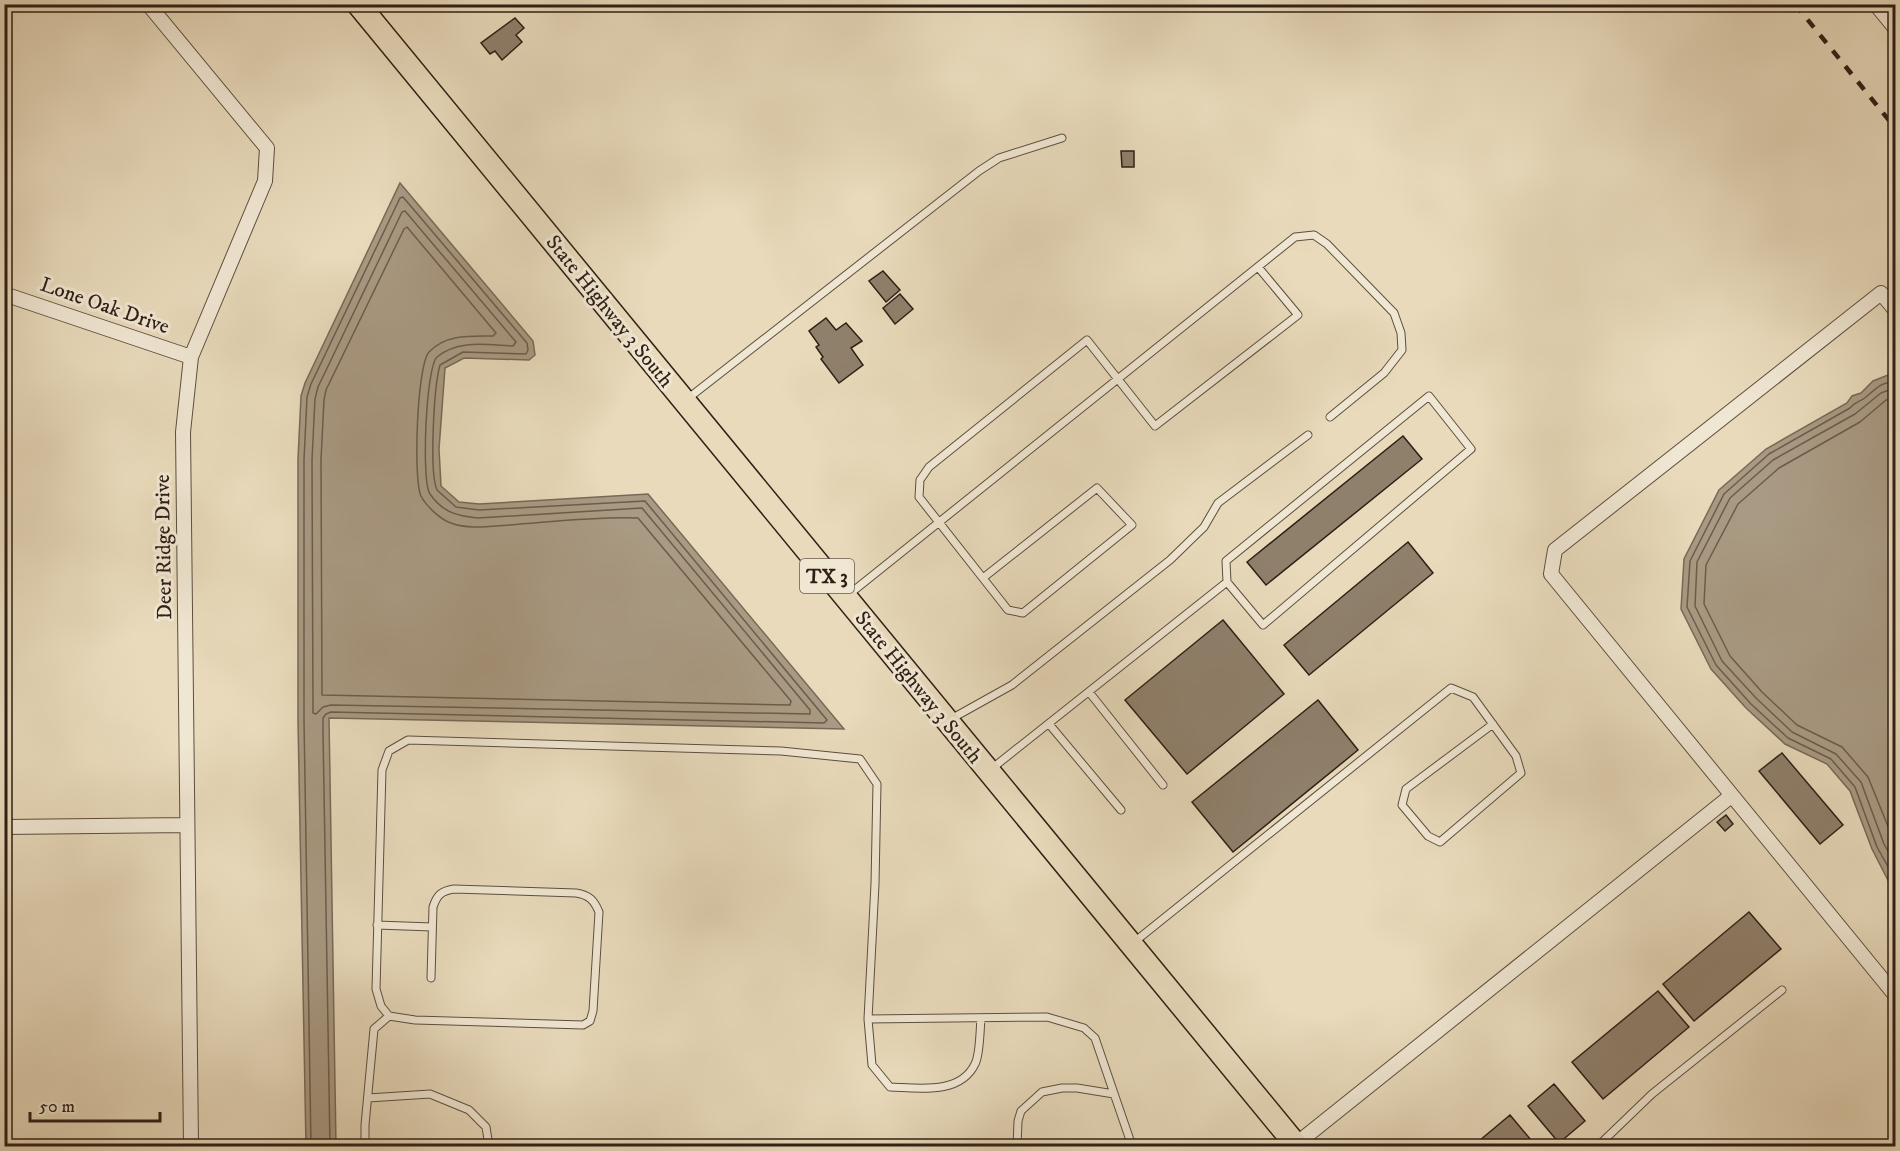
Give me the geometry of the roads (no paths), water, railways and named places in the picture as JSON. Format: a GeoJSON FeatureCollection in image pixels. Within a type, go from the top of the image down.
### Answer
{"type":"FeatureCollection","features":[{"type":"Feature","properties":{"kind":"main road","name":"State Highway 3 South"},"geometry":{"type":"LineString","coordinates":[[358,4],[1296,1146]]}},
{"type":"Feature","properties":{"kind":"street","name":"Deer Ridge Drive"},"geometry":{"type":"LineString","coordinates":[[148,4],[267,148],[265,181],[191,357],[183,432],[191,1146]]}},
{"type":"Feature","properties":{"kind":"street"},"geometry":{"type":"LineString","coordinates":[[1878,4],[1896,26]]}},
{"type":"Feature","properties":{"kind":"street"},"geometry":{"type":"LineString","coordinates":[[1896,310],[1881,293],[1555,550],[1551,574],[1896,996]]}},
{"type":"Feature","properties":{"kind":"street","name":"Lone Oak Drive"},"geometry":{"type":"LineString","coordinates":[[4,294],[191,357]]}},
{"type":"Feature","properties":{"kind":"street"},"geometry":{"type":"LineString","coordinates":[[1296,1146],[1731,796]]}},
{"type":"Feature","properties":{"kind":"street"},"geometry":{"type":"LineString","coordinates":[[4,827],[187,825]]}},
{"type":"Feature","properties":{"kind":"lane"},"geometry":{"type":"LineString","coordinates":[[684,402],[979,171],[999,158],[1062,138]]}},
{"type":"Feature","properties":{"kind":"lane"},"geometry":{"type":"LineString","coordinates":[[845,597],[1295,237],[1314,235],[1327,244],[1394,314],[1401,333],[1402,350],[1384,373],[1330,417]]}},
{"type":"Feature","properties":{"kind":"lane"},"geometry":{"type":"LineString","coordinates":[[983,578],[1097,488],[1132,525],[1023,613],[1008,610],[919,497],[920,480],[929,467],[1087,340],[1155,426],[1298,315],[1258,267]]}},
{"type":"Feature","properties":{"kind":"lane"},"geometry":{"type":"LineString","coordinates":[[1429,396],[1471,449],[1263,625],[1227,582],[1226,561],[1429,396]]}},
{"type":"Feature","properties":{"kind":"lane"},"geometry":{"type":"LineString","coordinates":[[947,721],[1012,685],[1031,671],[1170,560],[1204,527],[1218,503],[1308,435]]}},
{"type":"Feature","properties":{"kind":"lane"},"geometry":{"type":"LineString","coordinates":[[988,771],[1227,582]]}},
{"type":"Feature","properties":{"kind":"lane"},"geometry":{"type":"LineString","coordinates":[[1131,945],[1451,688],[1473,697],[1493,724],[1516,756],[1521,773],[1440,842],[1428,836],[1402,805],[1406,789],[1493,724]]}},
{"type":"Feature","properties":{"kind":"lane"},"geometry":{"type":"LineString","coordinates":[[1089,692],[1163,785]]}},
{"type":"Feature","properties":{"kind":"lane"},"geometry":{"type":"LineString","coordinates":[[1049,724],[1121,810]]}},
{"type":"Feature","properties":{"kind":"lane"},"geometry":{"type":"LineString","coordinates":[[431,978],[433,907],[437,897],[444,890],[586,894],[595,901],[599,912],[593,1011],[590,1021],[583,1025],[415,1020],[389,1016],[381,1006],[376,989],[382,770],[389,751],[408,740],[781,751],[861,759],[877,784],[875,884],[868,1019],[872,1065],[891,1087],[933,1088],[961,1082],[976,1063],[981,1018]]}},
{"type":"Feature","properties":{"kind":"lane"},"geometry":{"type":"LineString","coordinates":[[377,926],[432,927]]}},
{"type":"Feature","properties":{"kind":"lane"},"geometry":{"type":"LineString","coordinates":[[1598,1146],[1652,1094],[1782,990]]}},
{"type":"Feature","properties":{"kind":"lane"},"geometry":{"type":"LineString","coordinates":[[365,1146],[374,1029],[389,1016]]}},
{"type":"Feature","properties":{"kind":"lane"},"geometry":{"type":"LineString","coordinates":[[868,1019],[1047,1017],[1084,1028],[1095,1038],[1132,1146]]}},
{"type":"Feature","properties":{"kind":"lane"},"geometry":{"type":"LineString","coordinates":[[1017,1146],[1018,1121],[1021,1112],[1042,1092],[1077,1088],[1114,1094]]}},
{"type":"Feature","properties":{"kind":"lane"},"geometry":{"type":"LineString","coordinates":[[368,1098],[430,1094],[469,1110],[486,1127],[489,1146]]}},
{"type":"Feature","properties":{"kind":"water"},"geometry":{"type":"Polygon","coordinates":[[[400,183],[533,341],[535,355],[529,360],[464,358],[445,368],[439,449],[441,486],[459,502],[479,504],[648,494],[844,729],[329,718],[336,1146],[306,1146],[298,721],[298,459],[301,396],[305,383],[400,183]]]}},
{"type":"Feature","properties":{"kind":"water"},"geometry":{"type":"Polygon","coordinates":[[[1888,375],[1896,377],[1895,894],[1872,849],[1850,791],[1827,764],[1785,744],[1746,708],[1711,669],[1681,609],[1684,559],[1719,490],[1766,449],[1847,403],[1852,396],[1861,393],[1873,381],[1888,375]]]}},
{"type":"Feature","properties":{"kind":"railway"},"geometry":{"type":"LineString","coordinates":[[1795,4],[1896,129]]}}]}
